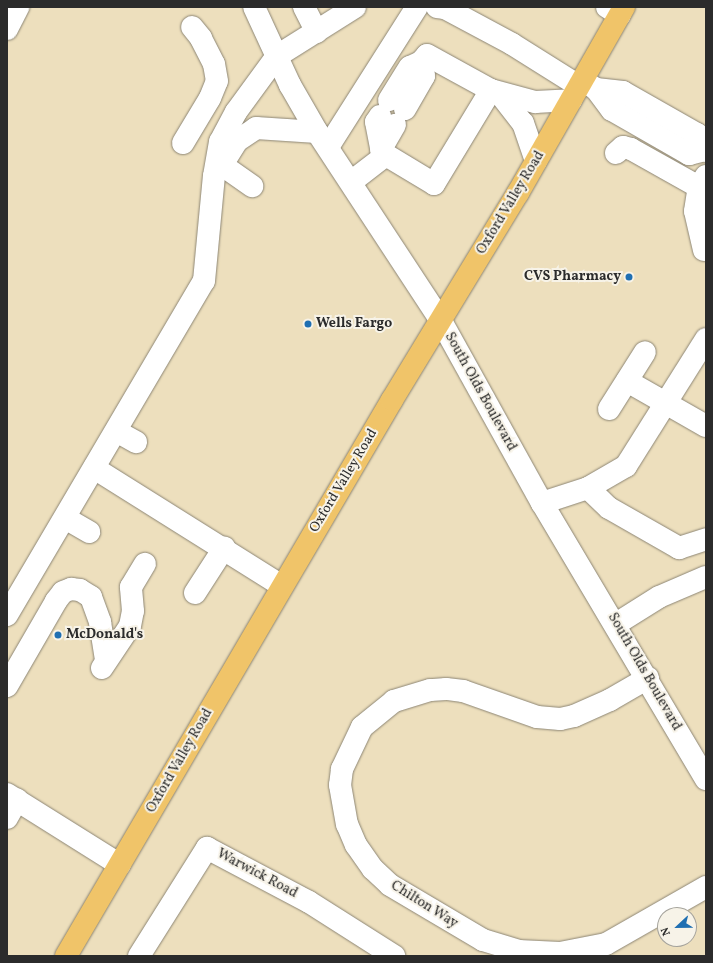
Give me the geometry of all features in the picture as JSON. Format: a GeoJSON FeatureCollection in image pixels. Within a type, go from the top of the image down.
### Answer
{"type":"FeatureCollection","features":[{"type":"Feature","properties":{"kind":"main road","name":"Oxford Valley Road"},"geometry":{"type":"LineString","coordinates":[[66,956],[282,586],[536,161],[582,89],[617,10]]}},
{"type":"Feature","properties":{"kind":"street"},"geometry":{"type":"LineString","coordinates":[[7,29],[18,7]]}},
{"type":"Feature","properties":{"kind":"street","name":"South Olds Boulevard"},"geometry":{"type":"LineString","coordinates":[[254,7],[290,85],[328,137],[351,182],[441,321],[542,503],[616,624],[706,779]]}},
{"type":"Feature","properties":{"kind":"street"},"geometry":{"type":"LineString","coordinates":[[304,7],[317,32]]}},
{"type":"Feature","properties":{"kind":"street"},"geometry":{"type":"LineString","coordinates":[[7,615],[204,281],[218,171],[220,142],[236,112],[277,56],[355,7]]}},
{"type":"Feature","properties":{"kind":"street"},"geometry":{"type":"LineString","coordinates":[[218,171],[237,141],[256,128],[328,137],[413,13],[433,7]]}},
{"type":"Feature","properties":{"kind":"street"},"geometry":{"type":"LineString","coordinates":[[437,7],[444,8],[547,66],[612,110],[689,154],[705,151]]}},
{"type":"Feature","properties":{"kind":"street"},"geometry":{"type":"LineString","coordinates":[[183,143],[210,98],[216,81],[214,64],[201,38],[192,27]]}},
{"type":"Feature","properties":{"kind":"street"},"geometry":{"type":"LineString","coordinates":[[382,153],[376,122],[392,113],[424,76],[421,62],[427,55],[496,92],[535,102],[582,89]]}},
{"type":"Feature","properties":{"kind":"street"},"geometry":{"type":"LineString","coordinates":[[382,153],[434,184],[496,92]]}},
{"type":"Feature","properties":{"kind":"street"},"geometry":{"type":"LineString","coordinates":[[496,92],[523,124],[536,161]]}},
{"type":"Feature","properties":{"kind":"street"},"geometry":{"type":"LineString","coordinates":[[616,153],[623,147],[631,149],[702,181],[695,211],[704,250]]}},
{"type":"Feature","properties":{"kind":"street"},"geometry":{"type":"LineString","coordinates":[[351,182],[382,153]]}},
{"type":"Feature","properties":{"kind":"street"},"geometry":{"type":"LineString","coordinates":[[218,171],[252,186]]}},
{"type":"Feature","properties":{"kind":"street"},"geometry":{"type":"LineString","coordinates":[[542,503],[588,488],[626,466],[703,350]]}},
{"type":"Feature","properties":{"kind":"street"},"geometry":{"type":"LineString","coordinates":[[609,409],[645,352]]}},
{"type":"Feature","properties":{"kind":"street"},"geometry":{"type":"LineString","coordinates":[[627,380],[668,402],[706,426]]}},
{"type":"Feature","properties":{"kind":"street"},"geometry":{"type":"LineString","coordinates":[[116,432],[136,442]]}},
{"type":"Feature","properties":{"kind":"street"},"geometry":{"type":"LineString","coordinates":[[94,468],[224,548],[282,586]]}},
{"type":"Feature","properties":{"kind":"street"},"geometry":{"type":"LineString","coordinates":[[588,488],[609,508],[679,548],[706,539]]}},
{"type":"Feature","properties":{"kind":"street"},"geometry":{"type":"LineString","coordinates":[[65,518],[89,532]]}},
{"type":"Feature","properties":{"kind":"street"},"geometry":{"type":"LineString","coordinates":[[195,593],[224,548]]}},
{"type":"Feature","properties":{"kind":"street"},"geometry":{"type":"LineString","coordinates":[[7,686],[56,601],[63,592],[71,589],[80,590],[91,597],[100,622],[103,666],[130,626],[133,611],[131,587],[145,564]]}},
{"type":"Feature","properties":{"kind":"street"},"geometry":{"type":"LineString","coordinates":[[616,624],[659,597],[706,577]]}},
{"type":"Feature","properties":{"kind":"street","name":"Chilton Way"},"geometry":{"type":"LineString","coordinates":[[648,678],[574,716],[560,719],[537,717],[463,691],[446,689],[430,690],[394,701],[362,727],[342,769],[340,785],[347,824],[360,851],[373,869],[390,885],[483,940],[518,951],[560,954],[606,944],[706,887]]}},
{"type":"Feature","properties":{"kind":"street"},"geometry":{"type":"LineString","coordinates":[[10,804],[120,865]]}},
{"type":"Feature","properties":{"kind":"street","name":"Warwick Road"},"geometry":{"type":"LineString","coordinates":[[140,956],[207,848],[309,902],[394,956]]}},
{"type":"Feature","properties":{"kind":"place","name":"CVS Pharmacy"},"geometry":{"type":"Point","coordinates":[629,277]}},
{"type":"Feature","properties":{"kind":"place","name":"Wells Fargo"},"geometry":{"type":"Point","coordinates":[308,324]}},
{"type":"Feature","properties":{"kind":"place","name":"McDonald's"},"geometry":{"type":"Point","coordinates":[58,635]}}]}
